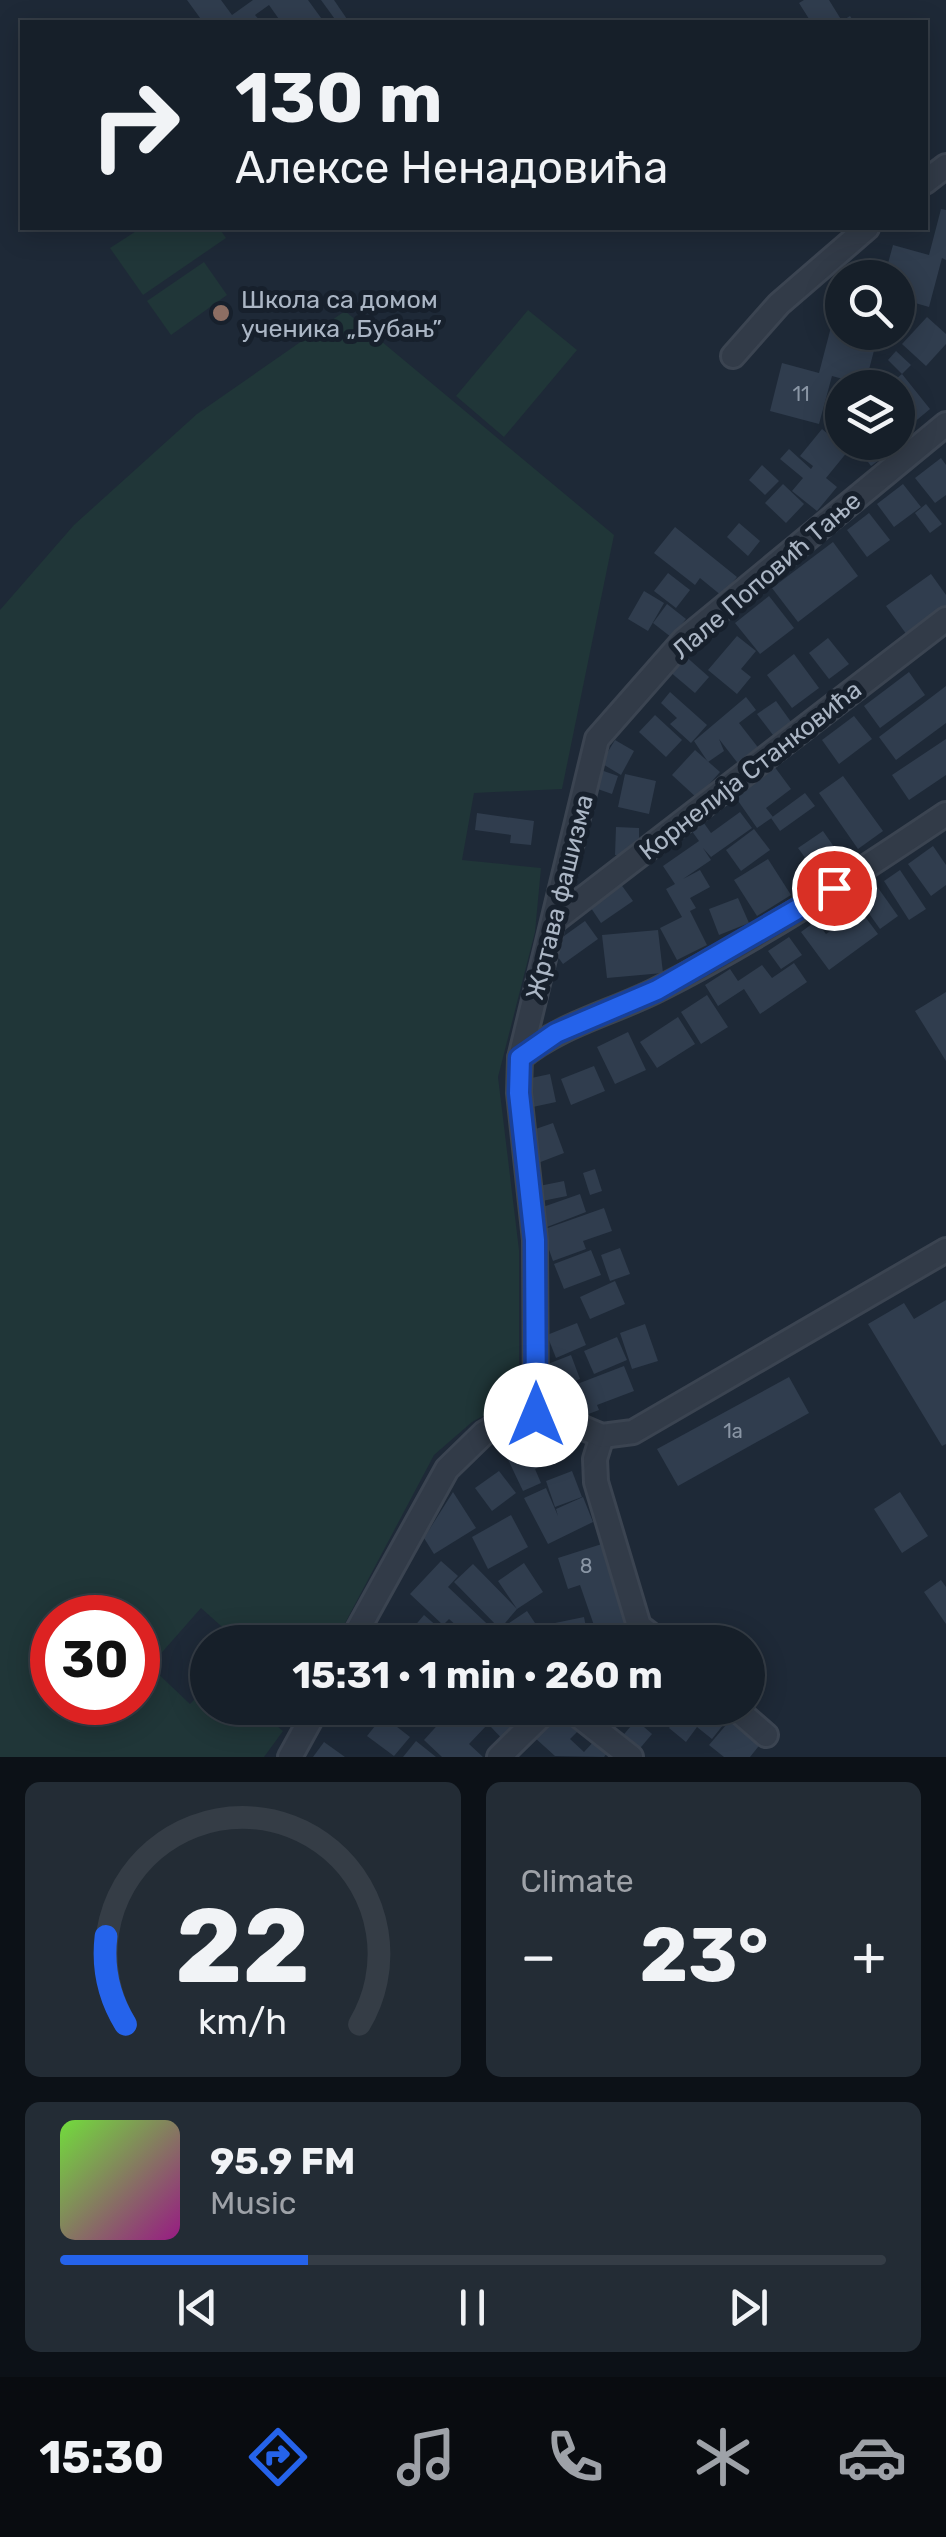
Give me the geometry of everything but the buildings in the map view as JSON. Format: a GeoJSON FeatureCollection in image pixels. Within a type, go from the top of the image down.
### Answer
{"type":"FeatureCollection","features":[{"type":"Feature","properties":{"kind":"street"},"geometry":{"type":"LineString","coordinates":[[733,356],[779,304],[866,230]]}},
{"type":"Feature","properties":{"kind":"street","name":"Лале Поповић Тање"},"geometry":{"type":"LineString","coordinates":[[597,739],[684,640],[946,424]]}},
{"type":"Feature","properties":{"kind":"street","name":"Корнелија Станковића"},"geometry":{"type":"LineString","coordinates":[[554,921],[946,619]]}},
{"type":"Feature","properties":{"kind":"street","name":"Жртава фашизма"},"geometry":{"type":"LineString","coordinates":[[536,1415],[535,1240],[519,1093],[520,1058],[597,739]]}},
{"type":"Feature","properties":{"kind":"street"},"geometry":{"type":"LineString","coordinates":[[520,1058],[556,1033],[657,990],[802,910],[946,814]]}},
{"type":"Feature","properties":{"kind":"street"},"geometry":{"type":"LineString","coordinates":[[361,1625],[458,1456],[500,1424],[536,1415],[560,1418],[602,1436],[623,1435],[946,1250]]}},
{"type":"Feature","properties":{"kind":"street"},"geometry":{"type":"LineString","coordinates":[[602,1436],[595,1459],[596,1482],[639,1625]]}},
{"type":"Feature","properties":{"kind":"street"},"geometry":{"type":"LineString","coordinates":[[290,1757],[308,1725]]}},
{"type":"Feature","properties":{"kind":"street"},"geometry":{"type":"LineString","coordinates":[[498,1757],[531,1725]]}},
{"type":"Feature","properties":{"kind":"street"},"geometry":{"type":"LineString","coordinates":[[591,1725],[631,1757]]}},
{"type":"Feature","properties":{"kind":"street"},"geometry":{"type":"LineString","coordinates":[[755,1725],[766,1735]]}},
{"type":"Feature","properties":{"kind":"green space"},"geometry":{"type":"Polygon","coordinates":[[[138,230],[220,230],[226,238],[143,295],[110,248],[138,230]]]}},
{"type":"Feature","properties":{"kind":"green space"},"geometry":{"type":"Polygon","coordinates":[[[204,262],[227,295],[171,335],[147,301],[204,262]]]}},
{"type":"Feature","properties":{"kind":"green space"},"geometry":{"type":"Polygon","coordinates":[[[528,310],[577,350],[504,437],[456,396],[528,310]]]}},
{"type":"Feature","properties":{"kind":"green space"},"geometry":{"type":"Polygon","coordinates":[[[345,311],[614,535],[562,789],[474,793],[462,860],[541,868],[535,932],[498,1077],[519,1250],[519,1396],[472,1422],[434,1455],[344,1625],[220,1625],[201,1608],[160,1655],[160,1595],[30,1595],[30,1725],[160,1725],[160,1676],[190,1704],[190,1725],[276,1725],[283,1731],[264,1757],[0,1757],[0,610],[74,525],[197,414],[345,311]]]}},
{"type":"Feature","properties":{"kind":"place","name":"Школа са домом ученика „Бубањ”"},"geometry":{"type":"Point","coordinates":[221,313]}},
{"type":"Feature","properties":{"kind":"route"},"geometry":{"type":"LineString","coordinates":[[536,1415],[535,1240],[519,1093],[520,1058],[538,1042],[657,990],[802,910],[834,888]]}}]}
